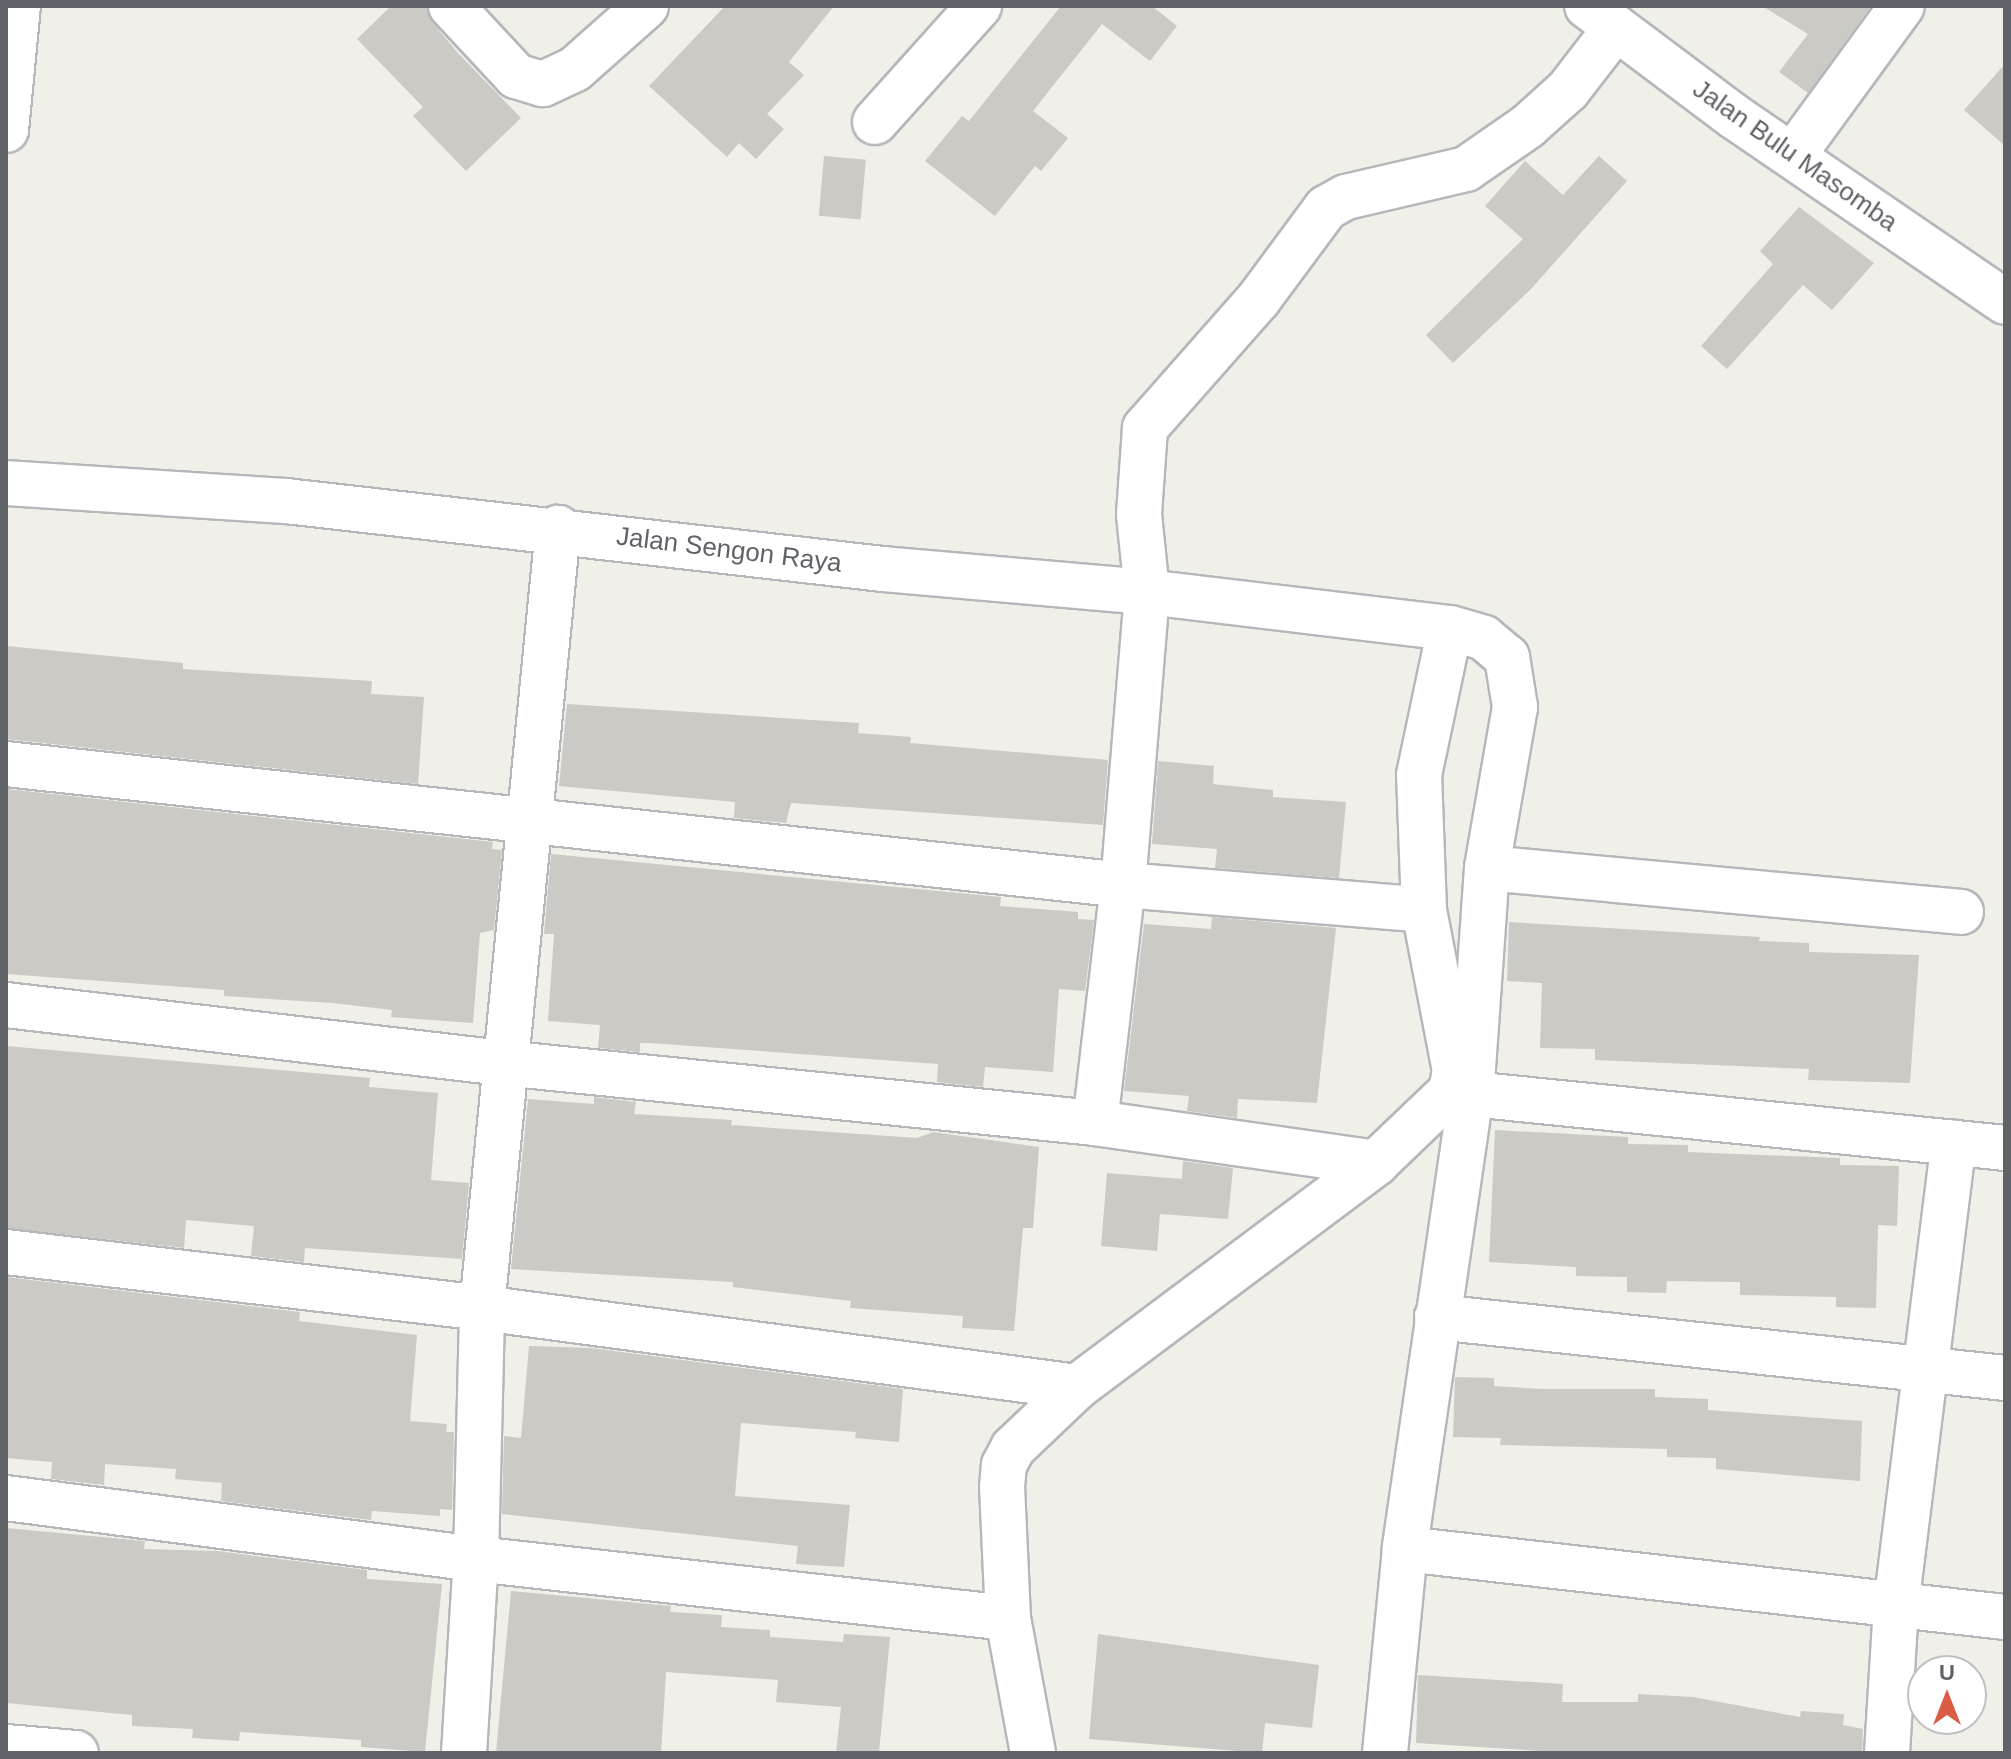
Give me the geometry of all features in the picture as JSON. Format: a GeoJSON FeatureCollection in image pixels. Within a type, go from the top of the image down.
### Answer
{"type":"FeatureCollection","features":[{"type":"Feature","properties":{"kind":"street"},"geometry":{"type":"LineString","coordinates":[[6,130],[18,6]]}},
{"type":"Feature","properties":{"kind":"street"},"geometry":{"type":"LineString","coordinates":[[451,6],[516,76],[543,84],[575,69],[646,6]]}},
{"type":"Feature","properties":{"kind":"street"},"geometry":{"type":"LineString","coordinates":[[875,122],[979,6]]}},
{"type":"Feature","properties":{"kind":"street"},"geometry":{"type":"LineString","coordinates":[[1794,154],[1902,6]]}},
{"type":"Feature","properties":{"kind":"street"},"geometry":{"type":"LineString","coordinates":[[1095,1123],[1123,885],[1147,592],[1139,514],[1145,428],[1183,379],[1258,300],[1326,208],[1346,197],[1466,169],[1528,126],[1568,90],[1601,17]]}},
{"type":"Feature","properties":{"kind":"street","name":"Jalan Bulu Masomba"},"geometry":{"type":"LineString","coordinates":[[1601,17],[1735,117],[1794,154],[2005,302]]}},
{"type":"Feature","properties":{"kind":"street","name":"Jalan Sengon Raya"},"geometry":{"type":"LineString","coordinates":[[6,483],[286,501],[558,528],[883,569],[1147,592],[1450,628],[1484,638],[1507,657],[1515,681],[1487,868],[1471,1094],[1405,1549],[1385,1753]]}},
{"type":"Feature","properties":{"kind":"street"},"geometry":{"type":"LineString","coordinates":[[464,1753],[476,1559],[482,1308],[503,1063],[530,824],[558,528]]}},
{"type":"Feature","properties":{"kind":"street"},"geometry":{"type":"LineString","coordinates":[[1033,1753],[1008,1618],[1004,1465],[1013,1448],[1077,1387],[1376,1163],[1451,1091],[1455,1071],[1424,910],[1419,775],[1450,628]]}},
{"type":"Feature","properties":{"kind":"street"},"geometry":{"type":"LineString","coordinates":[[6,764],[530,824],[1123,885],[1424,910]]}},
{"type":"Feature","properties":{"kind":"street"},"geometry":{"type":"LineString","coordinates":[[1487,868],[1961,912]]}},
{"type":"Feature","properties":{"kind":"street"},"geometry":{"type":"LineString","coordinates":[[6,1005],[503,1063],[1095,1123],[1376,1163]]}},
{"type":"Feature","properties":{"kind":"street"},"geometry":{"type":"LineString","coordinates":[[1471,1094],[2005,1148]]}},
{"type":"Feature","properties":{"kind":"street"},"geometry":{"type":"LineString","coordinates":[[1887,1753],[1896,1606],[1929,1370],[1954,1143]]}},
{"type":"Feature","properties":{"kind":"street"},"geometry":{"type":"LineString","coordinates":[[6,1252],[482,1308],[1077,1387]]}},
{"type":"Feature","properties":{"kind":"street"},"geometry":{"type":"LineString","coordinates":[[1437,1317],[2005,1378]]}},
{"type":"Feature","properties":{"kind":"street"},"geometry":{"type":"LineString","coordinates":[[6,1498],[476,1559],[1008,1618]]}},
{"type":"Feature","properties":{"kind":"street"},"geometry":{"type":"LineString","coordinates":[[1405,1549],[2005,1617]]}},
{"type":"Feature","properties":{"kind":"street"},"geometry":{"type":"LineString","coordinates":[[6,1747],[76,1753]]}},
{"type":"Feature","properties":{"kind":"building"},"geometry":{"type":"Polygon","coordinates":[[[391,6],[427,6],[432,22],[458,53],[521,118],[466,171],[413,116],[423,107],[357,39],[391,6]]]}},
{"type":"Feature","properties":{"kind":"building"},"geometry":{"type":"Polygon","coordinates":[[[725,6],[834,6],[789,62],[804,75],[767,114],[784,129],[756,159],[739,143],[727,157],[649,86],[725,6]]]}},
{"type":"Feature","properties":{"kind":"building"},"geometry":{"type":"Polygon","coordinates":[[[1061,6],[1152,6],[1177,26],[1150,61],[1102,24],[1033,111],[1068,138],[1041,171],[1035,166],[995,216],[925,161],[962,116],[969,121],[1061,6]]]}},
{"type":"Feature","properties":{"kind":"building"},"geometry":{"type":"Polygon","coordinates":[[[1762,6],[1871,6],[1808,93],[1779,72],[1808,34],[1762,6]]]}},
{"type":"Feature","properties":{"kind":"building"},"geometry":{"type":"Polygon","coordinates":[[[2005,64],[2005,146],[1964,110],[2005,64]]]}},
{"type":"Feature","properties":{"kind":"building"},"geometry":{"type":"Polygon","coordinates":[[[824,156],[866,160],[861,219],[819,216],[824,156]]]}},
{"type":"Feature","properties":{"kind":"building"},"geometry":{"type":"Polygon","coordinates":[[[1599,156],[1627,181],[1531,289],[1453,363],[1426,335],[1523,239],[1485,206],[1525,161],[1563,195],[1599,156]]]}},
{"type":"Feature","properties":{"kind":"building"},"geometry":{"type":"Polygon","coordinates":[[[1799,207],[1874,263],[1832,310],[1803,285],[1727,369],[1701,346],[1773,264],[1760,251],[1799,207]]]}},
{"type":"Feature","properties":{"kind":"building"},"geometry":{"type":"Polygon","coordinates":[[[6,646],[183,663],[183,669],[372,681],[371,694],[424,697],[418,784],[6,739],[6,646]]]}},
{"type":"Feature","properties":{"kind":"building"},"geometry":{"type":"Polygon","coordinates":[[[567,704],[859,723],[858,733],[911,737],[910,743],[1108,760],[1103,825],[791,803],[786,823],[734,818],[735,802],[559,786],[567,704]]]}},
{"type":"Feature","properties":{"kind":"building"},"geometry":{"type":"Polygon","coordinates":[[[1158,761],[1214,766],[1213,784],[1273,790],[1273,797],[1346,802],[1339,878],[1215,868],[1217,849],[1152,844],[1158,761]]]}},
{"type":"Feature","properties":{"kind":"building"},"geometry":{"type":"Polygon","coordinates":[[[6,789],[493,842],[492,849],[502,850],[494,930],[480,933],[473,1023],[391,1017],[392,1010],[333,1003],[224,996],[224,990],[6,974],[6,789]]]}},
{"type":"Feature","properties":{"kind":"building"},"geometry":{"type":"Polygon","coordinates":[[[551,854],[1001,897],[1000,906],[1078,912],[1078,919],[1094,920],[1085,991],[1059,989],[1053,1072],[985,1067],[983,1087],[937,1082],[938,1064],[650,1043],[640,1043],[640,1052],[598,1048],[600,1025],[548,1021],[554,934],[544,934],[551,854]]]}},
{"type":"Feature","properties":{"kind":"building"},"geometry":{"type":"Polygon","coordinates":[[[1212,917],[1336,928],[1317,1103],[1238,1099],[1237,1118],[1187,1111],[1189,1096],[1124,1091],[1144,924],[1211,929],[1212,917]]]}},
{"type":"Feature","properties":{"kind":"building"},"geometry":{"type":"Polygon","coordinates":[[[1509,922],[1760,937],[1759,941],[1809,943],[1809,952],[1919,955],[1910,1083],[1808,1080],[1809,1069],[1595,1060],[1595,1049],[1540,1048],[1542,983],[1507,981],[1509,922]]]}},
{"type":"Feature","properties":{"kind":"building"},"geometry":{"type":"Polygon","coordinates":[[[6,1046],[370,1078],[369,1087],[438,1093],[431,1180],[469,1183],[462,1259],[305,1248],[304,1262],[251,1256],[254,1226],[186,1220],[184,1248],[6,1228],[6,1046]]]}},
{"type":"Feature","properties":{"kind":"building"},"geometry":{"type":"Polygon","coordinates":[[[594,1097],[636,1102],[634,1114],[732,1120],[731,1125],[917,1138],[933,1132],[1039,1147],[1033,1228],[1023,1228],[1014,1331],[962,1328],[963,1316],[850,1308],[851,1301],[733,1287],[733,1282],[511,1269],[528,1099],[594,1104],[594,1097]]]}},
{"type":"Feature","properties":{"kind":"building"},"geometry":{"type":"Polygon","coordinates":[[[1495,1130],[1628,1137],[1628,1144],[1688,1145],[1688,1152],[1840,1158],[1840,1165],[1899,1166],[1897,1226],[1878,1225],[1876,1308],[1836,1307],[1836,1297],[1740,1295],[1740,1282],[1667,1281],[1666,1293],[1627,1292],[1627,1277],[1576,1276],[1576,1267],[1489,1262],[1495,1130]]]}},
{"type":"Feature","properties":{"kind":"building"},"geometry":{"type":"Polygon","coordinates":[[[1183,1161],[1233,1168],[1228,1219],[1160,1214],[1157,1251],[1101,1246],[1107,1173],[1182,1179],[1183,1161]]]}},
{"type":"Feature","properties":{"kind":"building"},"geometry":{"type":"Polygon","coordinates":[[[6,1277],[300,1312],[299,1321],[417,1335],[410,1421],[447,1424],[446,1432],[454,1432],[452,1510],[440,1509],[440,1516],[372,1511],[371,1520],[221,1501],[222,1483],[175,1479],[176,1469],[105,1464],[104,1485],[51,1479],[52,1462],[6,1458],[6,1277]]]}},
{"type":"Feature","properties":{"kind":"building"},"geometry":{"type":"Polygon","coordinates":[[[529,1346],[591,1348],[903,1389],[899,1442],[855,1438],[856,1432],[741,1423],[735,1496],[850,1505],[844,1567],[796,1564],[798,1546],[502,1514],[504,1436],[521,1438],[529,1346]]]}},
{"type":"Feature","properties":{"kind":"building"},"geometry":{"type":"Polygon","coordinates":[[[1455,1377],[1494,1378],[1494,1386],[1542,1389],[1655,1389],[1655,1397],[1708,1399],[1708,1410],[1862,1421],[1860,1481],[1716,1469],[1716,1458],[1667,1457],[1667,1449],[1500,1445],[1501,1438],[1453,1437],[1455,1377]]]}},
{"type":"Feature","properties":{"kind":"building"},"geometry":{"type":"Polygon","coordinates":[[[6,1528],[145,1541],[144,1549],[217,1551],[367,1570],[367,1579],[442,1584],[425,1752],[361,1747],[361,1740],[240,1732],[239,1741],[192,1738],[193,1729],[132,1726],[132,1715],[6,1703],[6,1528]]]}},
{"type":"Feature","properties":{"kind":"building"},"geometry":{"type":"Polygon","coordinates":[[[511,1591],[671,1606],[670,1612],[722,1615],[721,1627],[770,1630],[770,1637],[843,1642],[844,1634],[890,1637],[879,1753],[836,1753],[841,1707],[776,1702],[778,1680],[666,1672],[661,1753],[496,1753],[511,1591]]]}},
{"type":"Feature","properties":{"kind":"building"},"geometry":{"type":"Polygon","coordinates":[[[1098,1634],[1319,1665],[1312,1728],[1265,1723],[1262,1753],[1089,1739],[1098,1634]]]}},
{"type":"Feature","properties":{"kind":"building"},"geometry":{"type":"Polygon","coordinates":[[[1418,1675],[1563,1684],[1562,1702],[1638,1702],[1638,1694],[1693,1697],[1800,1717],[1801,1711],[1844,1714],[1843,1725],[1863,1729],[1862,1753],[1571,1753],[1416,1743],[1418,1675]]]}}]}
